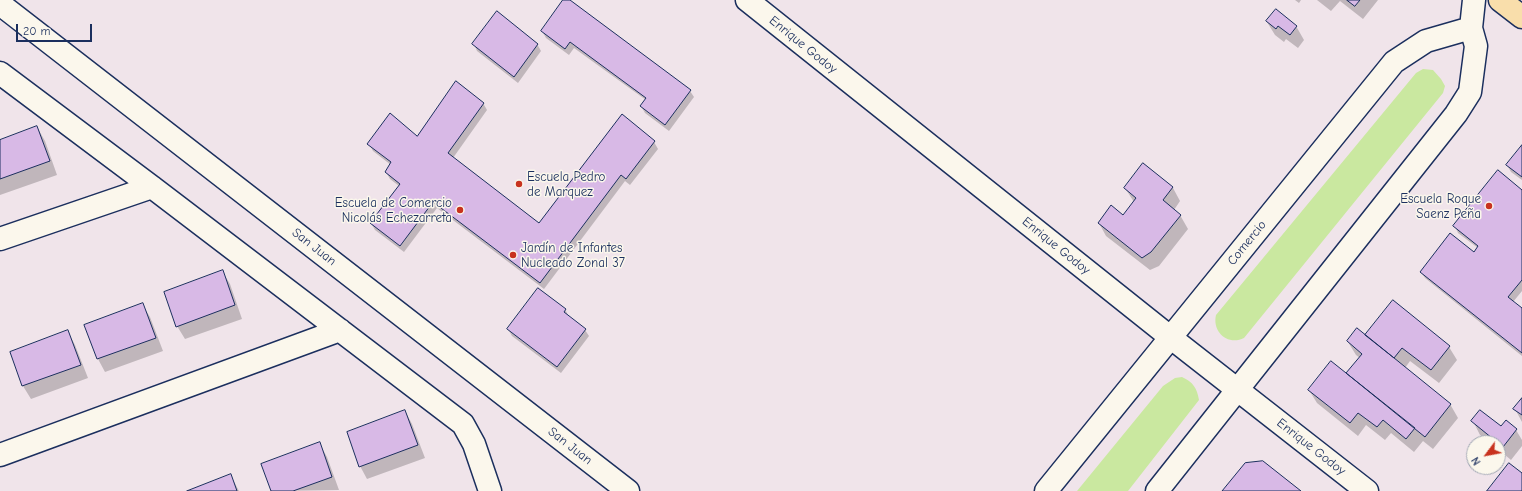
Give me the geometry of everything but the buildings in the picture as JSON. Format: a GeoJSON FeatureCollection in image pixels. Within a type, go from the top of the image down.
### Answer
{"type":"FeatureCollection","features":[{"type":"Feature","properties":{"kind":"main road"},"geometry":{"type":"LineString","coordinates":[[1500,0],[1522,17]]}},
{"type":"Feature","properties":{"kind":"street","name":"Enrique Godoy"},"geometry":{"type":"LineString","coordinates":[[747,0],[1170,337],[1367,491]]}},
{"type":"Feature","properties":{"kind":"street"},"geometry":{"type":"LineString","coordinates":[[1157,491],[1456,114],[1470,92],[1476,46],[1471,28],[1474,0]]}},
{"type":"Feature","properties":{"kind":"street","name":"San Juan"},"geometry":{"type":"LineString","coordinates":[[0,4],[628,491]]}},
{"type":"Feature","properties":{"kind":"street","name":"Comercio"},"geometry":{"type":"LineString","coordinates":[[1046,491],[1394,62],[1426,42],[1471,28]]}},
{"type":"Feature","properties":{"kind":"street"},"geometry":{"type":"LineString","coordinates":[[0,73],[463,424],[474,444],[484,489]]}},
{"type":"Feature","properties":{"kind":"street"},"geometry":{"type":"LineString","coordinates":[[0,239],[152,187]]}},
{"type":"Feature","properties":{"kind":"street"},"geometry":{"type":"LineString","coordinates":[[0,455],[340,330]]}},
{"type":"Feature","properties":{"kind":"green space"},"geometry":{"type":"Polygon","coordinates":[[[1423,69],[1433,70],[1441,79],[1445,86],[1443,93],[1244,338],[1232,340],[1222,336],[1216,327],[1216,315],[1416,73],[1423,69]]]}},
{"type":"Feature","properties":{"kind":"green space"},"geometry":{"type":"Polygon","coordinates":[[[1182,377],[1194,386],[1199,400],[1128,491],[1077,491],[1163,386],[1175,378],[1182,377]]]}},
{"type":"Feature","properties":{"kind":"place","name":"Escuela Pedro de Marquez"},"geometry":{"type":"Point","coordinates":[519,184]}},
{"type":"Feature","properties":{"kind":"place","name":"Escuela Roque Saenz Peña"},"geometry":{"type":"Point","coordinates":[1489,206]}},
{"type":"Feature","properties":{"kind":"place","name":"Escuela de Comercio Nicolás Echezarreta"},"geometry":{"type":"Point","coordinates":[460,210]}},
{"type":"Feature","properties":{"kind":"place","name":"Jardín de Infantes Nucleado Zonal 37"},"geometry":{"type":"Point","coordinates":[513,255]}}]}
